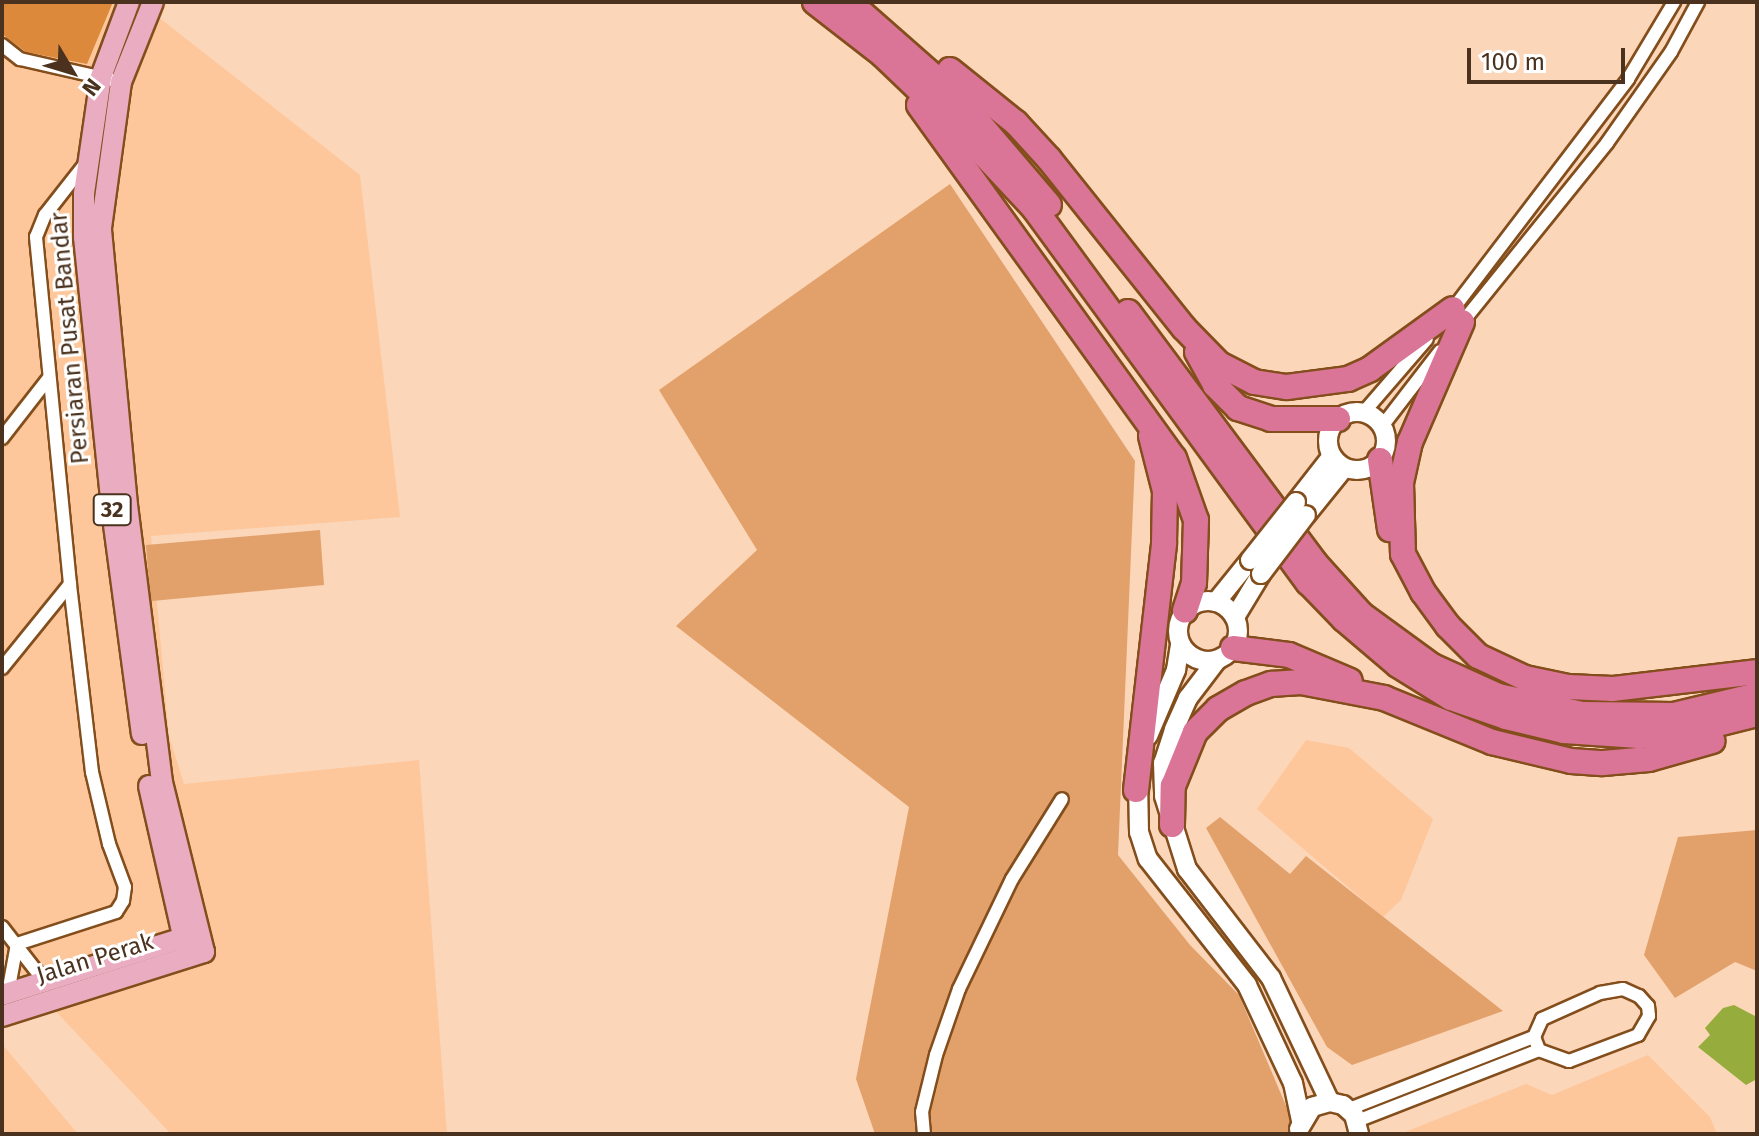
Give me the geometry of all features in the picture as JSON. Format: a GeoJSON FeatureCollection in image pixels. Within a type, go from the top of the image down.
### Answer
{"type":"FeatureCollection","features":[{"type":"Feature","properties":{"kind":"highway"},"geometry":{"type":"LineString","coordinates":[[815,2],[883,55],[959,128],[1034,208],[1308,582],[1375,647],[1421,682],[1451,698],[1506,717],[1564,731],[1639,736],[1681,733],[1757,717]]}},
{"type":"Feature","properties":{"kind":"highway"},"geometry":{"type":"LineString","coordinates":[[849,2],[956,96],[1026,175],[1315,563],[1362,615],[1404,648],[1432,666],[1498,696],[1582,714],[1674,715],[1757,695]]}},
{"type":"Feature","properties":{"kind":"highway"},"geometry":{"type":"LineString","coordinates":[[858,2],[1016,123],[1138,267],[1184,328],[1219,364],[1254,382],[1287,387],[1317,386],[1348,379],[1370,369],[1457,316]]}},
{"type":"Feature","properties":{"kind":"highway"},"geometry":{"type":"LineString","coordinates":[[883,55],[1174,458],[1196,520],[1194,583],[1185,611]]}},
{"type":"Feature","properties":{"kind":"highway"},"geometry":{"type":"LineString","coordinates":[[1403,554],[1401,483],[1410,442],[1457,316]]}},
{"type":"Feature","properties":{"kind":"highway"},"geometry":{"type":"LineString","coordinates":[[1184,328],[1215,385],[1238,408],[1271,419],[1338,419]]}},
{"type":"Feature","properties":{"kind":"highway"},"geometry":{"type":"LineString","coordinates":[[1136,790],[1164,543],[1165,491],[1147,420]]}},
{"type":"Feature","properties":{"kind":"highway"},"geometry":{"type":"LineString","coordinates":[[1380,460],[1387,525],[1423,592],[1448,626],[1478,656],[1525,678],[1568,687],[1613,689],[1757,672]]}},
{"type":"Feature","properties":{"kind":"highway"},"geometry":{"type":"LineString","coordinates":[[1225,654],[1289,655],[1492,742],[1571,761],[1603,763],[1649,759],[1712,741],[1757,717]]}},
{"type":"Feature","properties":{"kind":"highway"},"geometry":{"type":"LineString","coordinates":[[1172,825],[1173,786],[1183,756],[1195,732],[1218,709],[1246,693],[1271,684],[1301,682],[1384,698]]}},
{"type":"Feature","properties":{"kind":"main road","name":"Persiaran Pusat Bandar"},"geometry":{"type":"LineString","coordinates":[[129,2],[88,159],[84,237],[112,510],[148,783],[194,945]]}},
{"type":"Feature","properties":{"kind":"main road","name":"Persiaran Pusat Bandar"},"geometry":{"type":"LineString","coordinates":[[153,2],[111,80],[101,228],[115,384],[162,782],[194,945]]}},
{"type":"Feature","properties":{"kind":"main road"},"geometry":{"type":"LineString","coordinates":[[1354,411],[1364,412],[1383,425],[1387,443],[1380,460],[1363,470],[1338,462],[1328,436],[1338,419],[1354,411]]}},
{"type":"Feature","properties":{"kind":"main road"},"geometry":{"type":"LineString","coordinates":[[1216,602],[1256,567],[1338,462]]}},
{"type":"Feature","properties":{"kind":"main road"},"geometry":{"type":"LineString","coordinates":[[1256,567],[1235,617],[1238,633],[1225,654],[1188,698],[1163,763],[1164,796],[1187,869],[1271,978],[1330,1102],[1355,1122]]}},
{"type":"Feature","properties":{"kind":"main road"},"geometry":{"type":"LineString","coordinates":[[1235,617],[1216,602],[1199,602],[1185,611],[1178,626],[1180,644],[1176,670],[1149,733],[1136,790],[1139,832],[1148,859],[1194,922],[1247,985],[1293,1083],[1300,1128]]}},
{"type":"Feature","properties":{"kind":"main road"},"geometry":{"type":"LineString","coordinates":[[1180,644],[1191,657],[1225,654]]}},
{"type":"Feature","properties":{"kind":"main road","name":"Jalan Perak"},"geometry":{"type":"LineString","coordinates":[[4,995],[44,981],[194,945]]}},
{"type":"Feature","properties":{"kind":"main road","name":"Jalan Perak"},"geometry":{"type":"LineString","coordinates":[[2,1016],[194,945]]}},
{"type":"Feature","properties":{"kind":"main road"},"geometry":{"type":"LineString","coordinates":[[4,995],[21,1002],[26,1008]]}},
{"type":"Feature","properties":{"kind":"main road"},"geometry":{"type":"LineString","coordinates":[[1300,1128],[1312,1107],[1330,1102]]}},
{"type":"Feature","properties":{"kind":"street"},"geometry":{"type":"LineString","coordinates":[[1383,425],[1457,316],[1628,79],[1674,2]]}},
{"type":"Feature","properties":{"kind":"street"},"geometry":{"type":"LineString","coordinates":[[1364,412],[1457,316],[1631,110],[1671,52],[1698,2]]}},
{"type":"Feature","properties":{"kind":"street"},"geometry":{"type":"LineString","coordinates":[[2,45],[20,59],[111,80]]}},
{"type":"Feature","properties":{"kind":"street"},"geometry":{"type":"LineString","coordinates":[[17,944],[116,912],[123,901],[125,887],[109,844],[92,772],[48,379],[36,237],[45,215],[88,159]]}},
{"type":"Feature","properties":{"kind":"street"},"geometry":{"type":"LineString","coordinates":[[2,438],[48,379]]}},
{"type":"Feature","properties":{"kind":"street"},"geometry":{"type":"LineString","coordinates":[[2,668],[70,584]]}},
{"type":"Feature","properties":{"kind":"street"},"geometry":{"type":"LineString","coordinates":[[924,1134],[925,1098],[959,989],[1012,879],[1062,799]]}},
{"type":"Feature","properties":{"kind":"street"},"geometry":{"type":"LineString","coordinates":[[2,927],[44,981]]}},
{"type":"Feature","properties":{"kind":"street"},"geometry":{"type":"LineString","coordinates":[[4,995],[17,944]]}},
{"type":"Feature","properties":{"kind":"street"},"geometry":{"type":"LineString","coordinates":[[1623,989],[1639,996],[1648,1006],[1649,1016],[1638,1035],[1569,1061],[1539,1050],[1355,1122],[1534,1037],[1542,1019],[1600,993],[1623,989]]}},
{"type":"Feature","properties":{"kind":"street"},"geometry":{"type":"LineString","coordinates":[[1534,1037],[1539,1050]]}},
{"type":"Feature","properties":{"kind":"shaded area"},"geometry":{"type":"Polygon","coordinates":[[[2,2],[139,2],[360,175],[400,517],[151,536],[169,736],[184,784],[419,760],[447,1134],[171,1134],[2,954],[2,2]]]}},
{"type":"Feature","properties":{"kind":"shaded area"},"geometry":{"type":"Polygon","coordinates":[[[2,2],[113,2],[87,64],[26,52],[2,34],[2,2]]]}},
{"type":"Feature","properties":{"kind":"shaded area"},"geometry":{"type":"Polygon","coordinates":[[[950,184],[1135,461],[1118,855],[1190,945],[1239,995],[1298,1134],[875,1134],[856,1079],[909,807],[676,626],[757,550],[659,390],[950,184]]]}},
{"type":"Feature","properties":{"kind":"shaded area"},"geometry":{"type":"Polygon","coordinates":[[[320,530],[324,585],[152,601],[150,597],[146,545],[320,530]]]}},
{"type":"Feature","properties":{"kind":"shaded area"},"geometry":{"type":"Polygon","coordinates":[[[1306,740],[1349,748],[1433,819],[1401,900],[1383,917],[1257,809],[1306,740]]]}},
{"type":"Feature","properties":{"kind":"shaded area"},"geometry":{"type":"Polygon","coordinates":[[[1220,817],[1290,874],[1306,856],[1503,1011],[1352,1065],[1327,1047],[1206,828],[1220,817]]]}},
{"type":"Feature","properties":{"kind":"shaded area"},"geometry":{"type":"Polygon","coordinates":[[[1757,830],[1757,971],[1735,962],[1675,998],[1644,955],[1678,837],[1757,830]]]}},
{"type":"Feature","properties":{"kind":"shaded area"},"geometry":{"type":"Polygon","coordinates":[[[1734,1005],[1757,1017],[1757,1079],[1746,1085],[1698,1047],[1710,1035],[1705,1028],[1723,1008],[1734,1005]]]}},
{"type":"Feature","properties":{"kind":"shaded area"},"geometry":{"type":"Polygon","coordinates":[[[2,1044],[78,1134],[2,1134],[2,1044]]]}},
{"type":"Feature","properties":{"kind":"shaded area"},"geometry":{"type":"Polygon","coordinates":[[[1648,1055],[1710,1117],[1717,1134],[1400,1134],[1526,1084],[1552,1095],[1648,1055]]]}}]}
